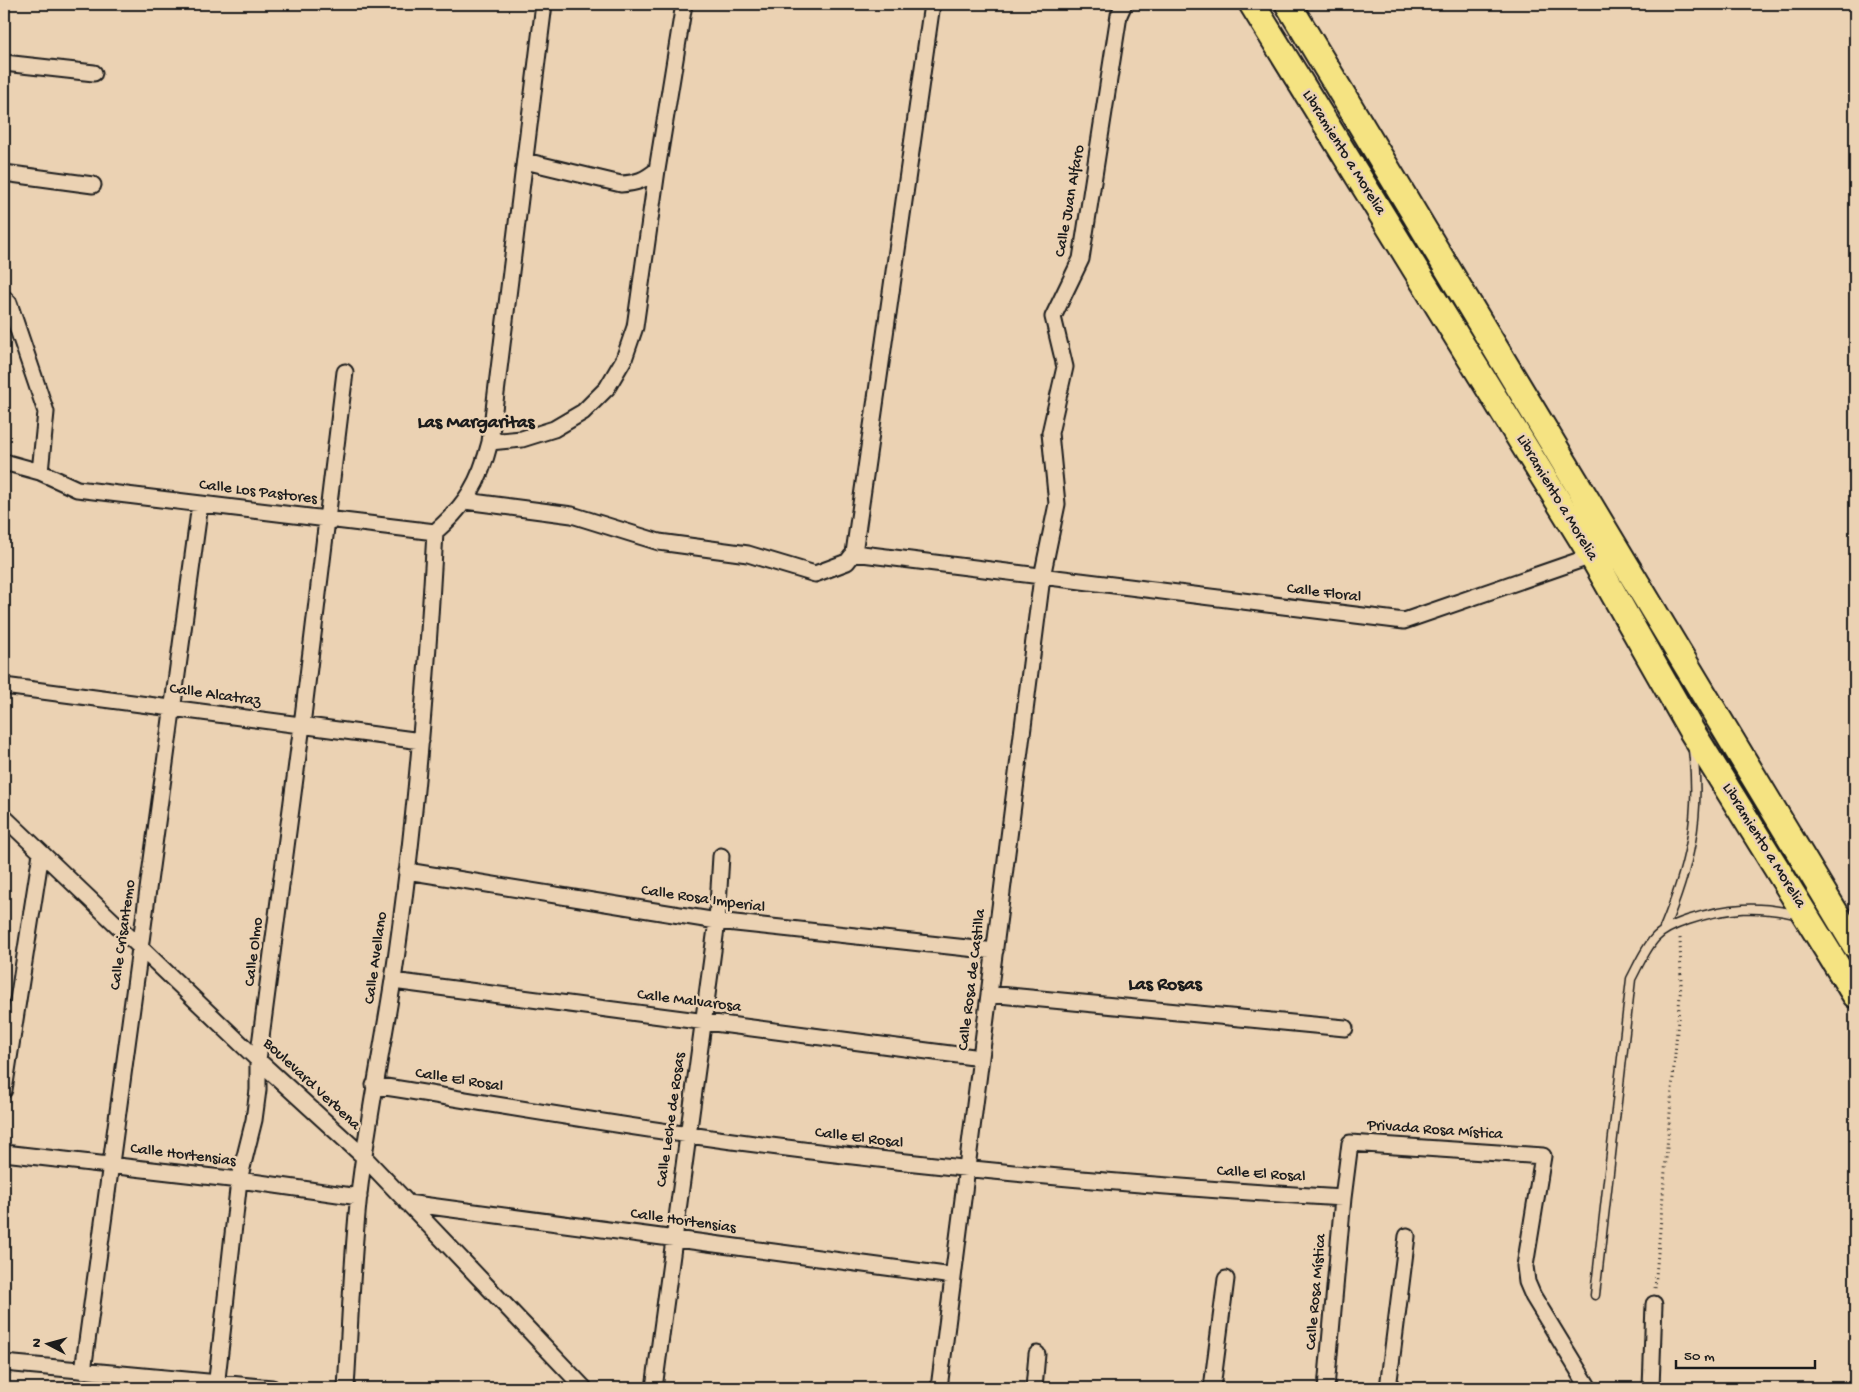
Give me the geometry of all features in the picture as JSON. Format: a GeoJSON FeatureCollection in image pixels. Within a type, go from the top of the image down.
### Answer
{"type":"FeatureCollection","features":[{"type":"Feature","properties":{"kind":"highway","name":"Libramiento a Morelia"},"geometry":{"type":"LineString","coordinates":[[1252,4],[1592,556],[1691,730],[1855,995]]}},
{"type":"Feature","properties":{"kind":"highway","name":"Libramiento a Morelia"},"geometry":{"type":"LineString","coordinates":[[1288,4],[1855,945]]}},
{"type":"Feature","properties":{"kind":"street"},"geometry":{"type":"LineString","coordinates":[[435,532],[466,501],[479,476],[490,442],[544,4]]}},
{"type":"Feature","properties":{"kind":"street"},"geometry":{"type":"LineString","coordinates":[[490,442],[522,439],[554,429],[583,412],[607,388],[624,359],[635,327],[657,170],[684,4]]}},
{"type":"Feature","properties":{"kind":"street"},"geometry":{"type":"LineString","coordinates":[[466,501],[572,514],[660,542],[748,554],[815,574],[847,562],[854,553],[932,4]]}},
{"type":"Feature","properties":{"kind":"street","name":"Calle Juan Alfaro"},"geometry":{"type":"LineString","coordinates":[[1042,577],[1057,504],[1050,432],[1065,367],[1053,317],[1081,259],[1119,14],[1124,4]]}},
{"type":"Feature","properties":{"kind":"street"},"geometry":{"type":"LineString","coordinates":[[4,63],[94,73]]}},
{"type":"Feature","properties":{"kind":"street"},"geometry":{"type":"LineString","coordinates":[[525,161],[621,184],[634,183],[646,179],[657,170]]}},
{"type":"Feature","properties":{"kind":"street"},"geometry":{"type":"LineString","coordinates":[[4,173],[93,185]]}},
{"type":"Feature","properties":{"kind":"street"},"geometry":{"type":"LineString","coordinates":[[4,298],[9,303],[46,412],[40,472],[4,462]]}},
{"type":"Feature","properties":{"kind":"street","name":"Calle Olmo"},"geometry":{"type":"LineString","coordinates":[[217,1386],[239,1180],[254,1120],[258,1090],[258,1060],[302,726],[345,372]]}},
{"type":"Feature","properties":{"kind":"street","name":"Calle Los Pastores"},"geometry":{"type":"LineString","coordinates":[[40,472],[76,490],[435,532]]}},
{"type":"Feature","properties":{"kind":"street","name":"Calle Crisantemo"},"geometry":{"type":"LineString","coordinates":[[83,1371],[200,504]]}},
{"type":"Feature","properties":{"kind":"street","name":"Calle Avellano"},"geometry":{"type":"LineString","coordinates":[[346,1388],[359,1197],[407,871],[421,741],[435,532]]}},
{"type":"Feature","properties":{"kind":"street","name":"Calle Floral"},"geometry":{"type":"LineString","coordinates":[[854,553],[1404,621],[1592,556]]}},
{"type":"Feature","properties":{"kind":"street","name":"Calle Rosa de Castilla"},"geometry":{"type":"LineString","coordinates":[[939,1388],[1042,577]]}},
{"type":"Feature","properties":{"kind":"street","name":"Calle Alcatraz"},"geometry":{"type":"LineString","coordinates":[[4,686],[421,741]]}},
{"type":"Feature","properties":{"kind":"street","name":"Boulevard Verbena"},"geometry":{"type":"LineString","coordinates":[[4,817],[258,1060],[364,1157],[584,1388]]}},
{"type":"Feature","properties":{"kind":"street"},"geometry":{"type":"LineString","coordinates":[[4,1090],[41,853]]}},
{"type":"Feature","properties":{"kind":"street","name":"Calle Leche de Rosas"},"geometry":{"type":"LineString","coordinates":[[654,1388],[717,921],[721,856]]}},
{"type":"Feature","properties":{"kind":"street","name":"Calle Rosa Imperial"},"geometry":{"type":"LineString","coordinates":[[407,871],[717,921],[995,951]]}},
{"type":"Feature","properties":{"kind":"street","name":"Calle Malvarosa"},"geometry":{"type":"LineString","coordinates":[[392,981],[981,1058]]}},
{"type":"Feature","properties":{"kind":"street"},"geometry":{"type":"LineString","coordinates":[[989,994],[1345,1028]]}},
{"type":"Feature","properties":{"kind":"street","name":"Calle El Rosal"},"geometry":{"type":"LineString","coordinates":[[374,1085],[688,1135],[827,1154],[1092,1181],[1343,1198]]}},
{"type":"Feature","properties":{"kind":"street","name":"Privada Rosa Mística"},"geometry":{"type":"LineString","coordinates":[[1343,1198],[1350,1143],[1543,1156],[1526,1266],[1527,1282],[1533,1296],[1589,1388]]}},
{"type":"Feature","properties":{"kind":"street","name":"Calle Hortensias"},"geometry":{"type":"LineString","coordinates":[[4,1153],[239,1180],[359,1197]]}},
{"type":"Feature","properties":{"kind":"street","name":"Calle Rosa Mística"},"geometry":{"type":"LineString","coordinates":[[1326,1388],[1343,1198]]}},
{"type":"Feature","properties":{"kind":"street","name":"Calle Hortensias"},"geometry":{"type":"LineString","coordinates":[[407,1203],[953,1276]]}},
{"type":"Feature","properties":{"kind":"street"},"geometry":{"type":"LineString","coordinates":[[1388,1388],[1407,1236]]}},
{"type":"Feature","properties":{"kind":"street"},"geometry":{"type":"LineString","coordinates":[[1212,1388],[1226,1280]]}},
{"type":"Feature","properties":{"kind":"street"},"geometry":{"type":"LineString","coordinates":[[1651,1388],[1654,1304]]}},
{"type":"Feature","properties":{"kind":"street"},"geometry":{"type":"LineString","coordinates":[[1034,1388],[1037,1354]]}},
{"type":"Feature","properties":{"kind":"street"},"geometry":{"type":"LineString","coordinates":[[4,1364],[217,1386],[272,1388]]}},
{"type":"Feature","properties":{"kind":"lane"},"geometry":{"type":"LineString","coordinates":[[1663,931],[1679,892],[1690,853],[1695,812],[1696,771],[1691,730]]}},
{"type":"Feature","properties":{"kind":"lane"},"geometry":{"type":"LineString","coordinates":[[1595,1295],[1631,979],[1654,939],[1663,931],[1680,922],[1711,912],[1743,908],[1776,909],[1808,917]]}},
{"type":"Feature","properties":{"kind":"path"},"geometry":{"type":"LineString","coordinates":[[1654,1304],[1681,984],[1680,922]]}},
{"type":"Feature","properties":{"kind":"district","name":"Las Margaritas"},"geometry":{"type":"Point","coordinates":[476,423]}},
{"type":"Feature","properties":{"kind":"district","name":"Las Rosas"},"geometry":{"type":"Point","coordinates":[1165,985]}}]}
